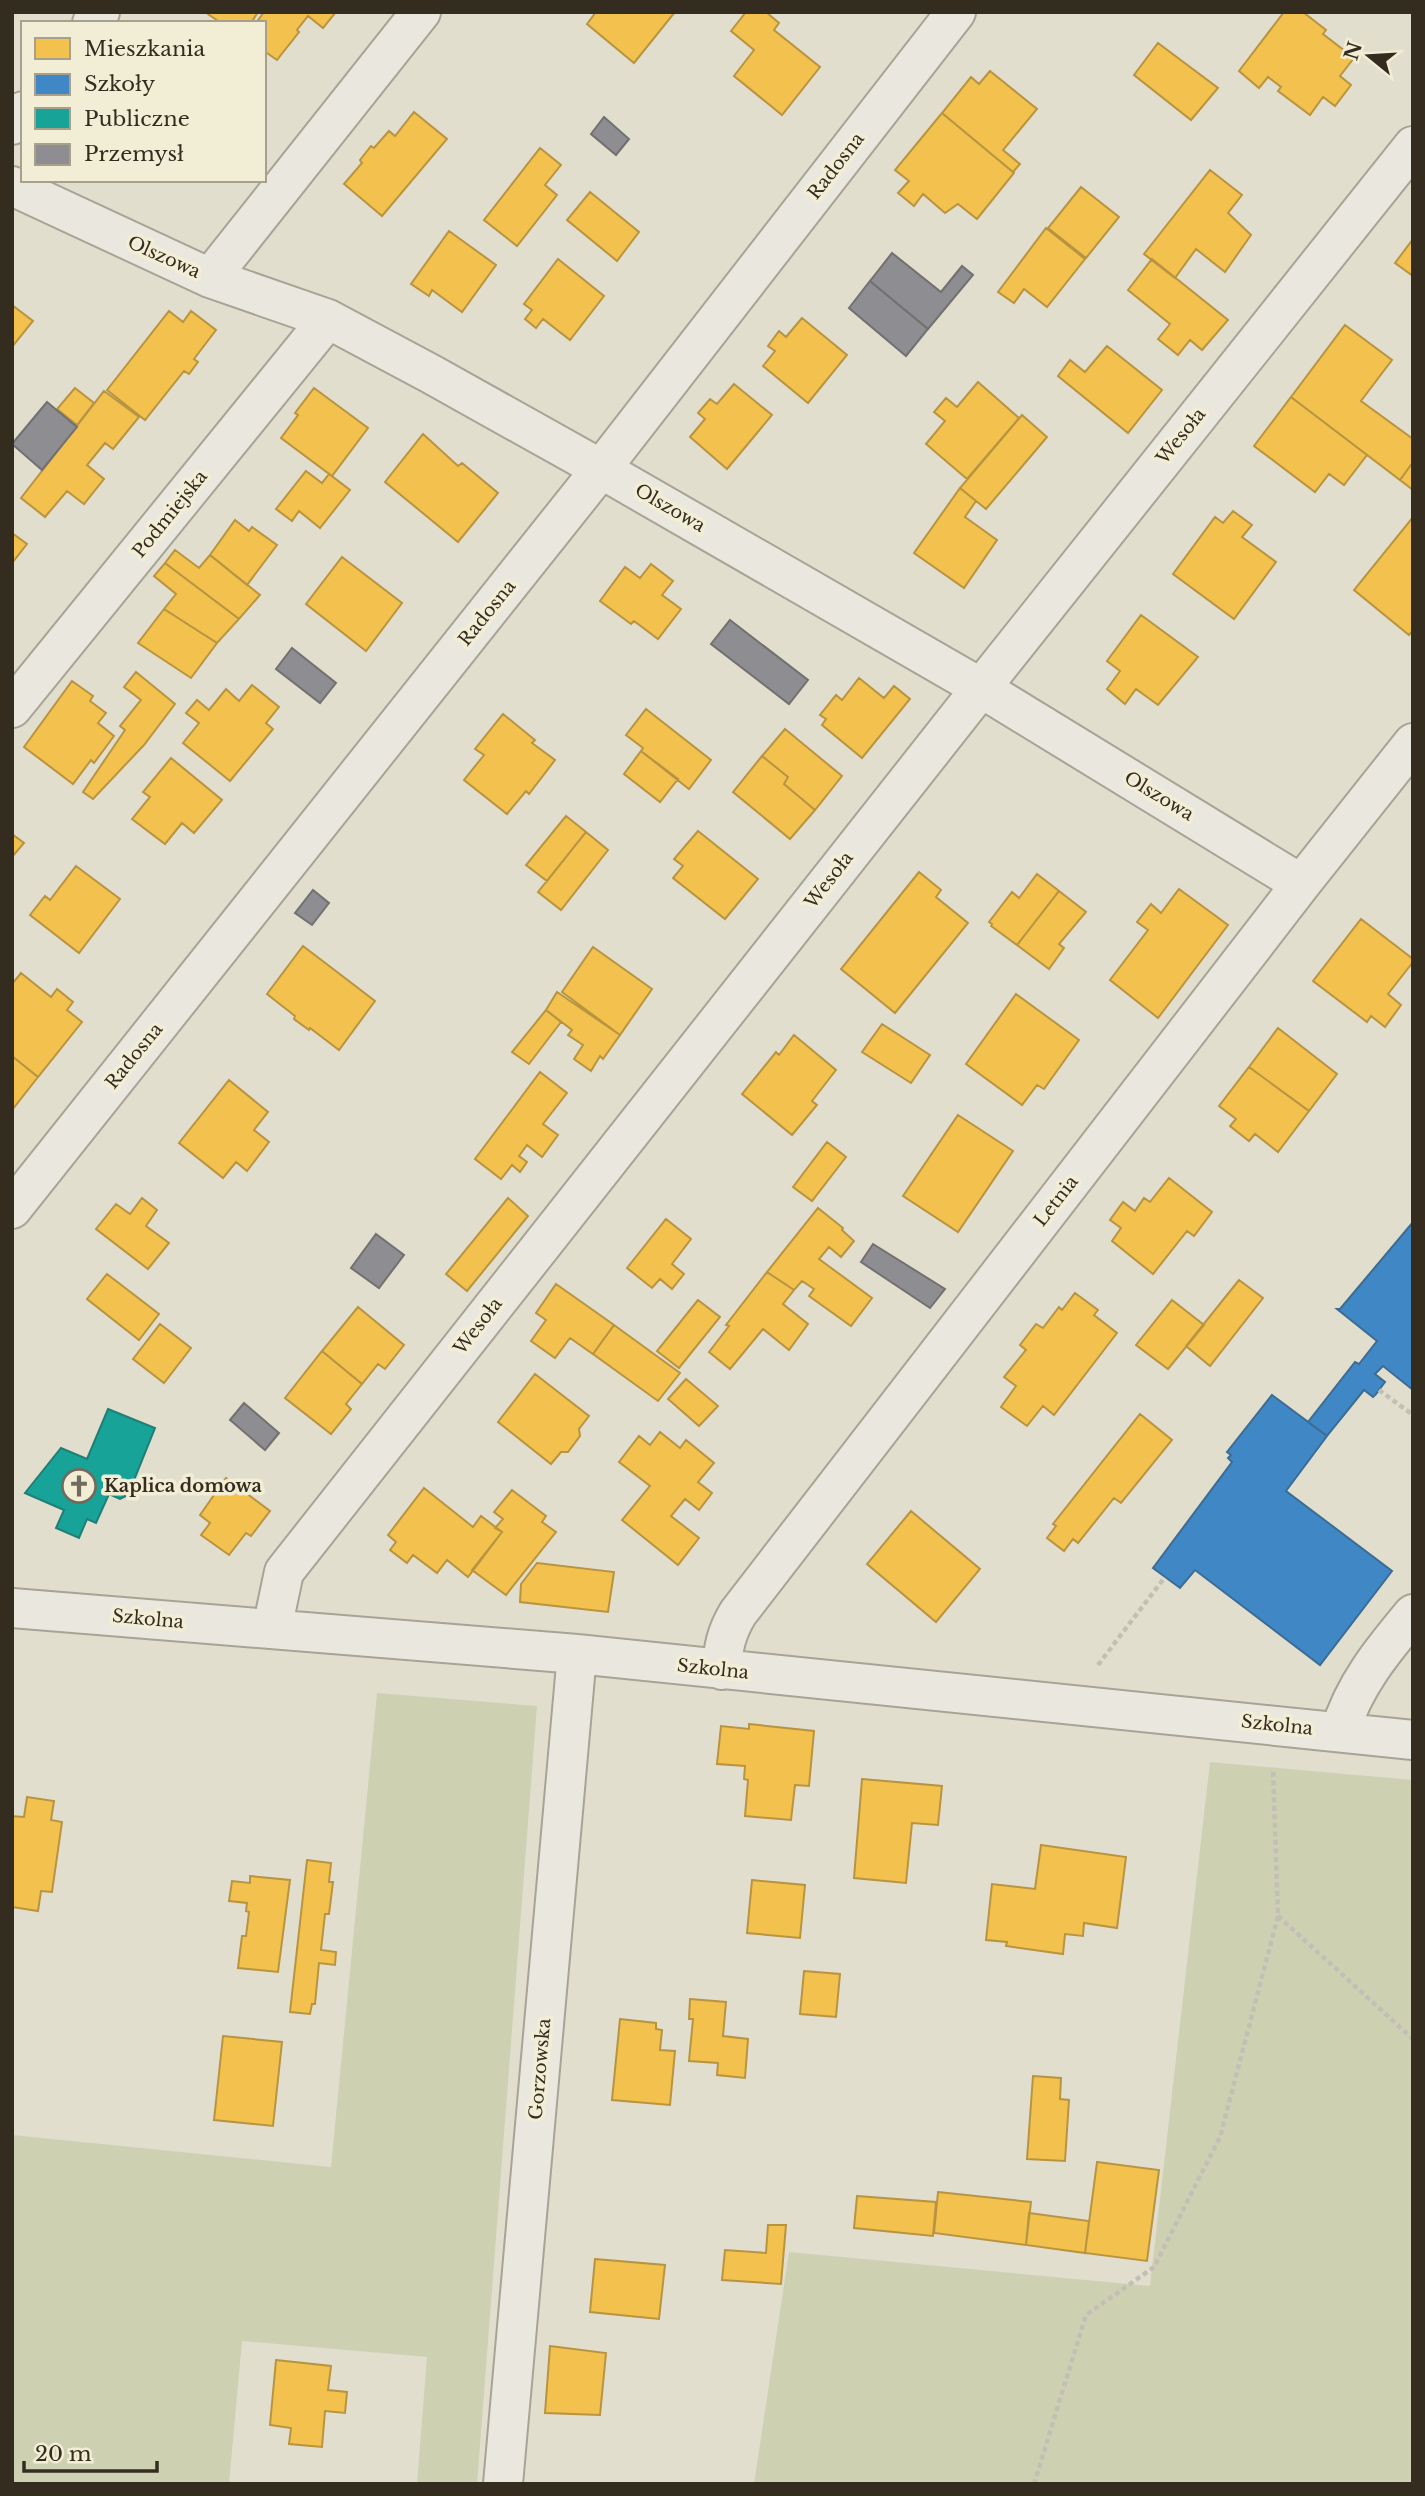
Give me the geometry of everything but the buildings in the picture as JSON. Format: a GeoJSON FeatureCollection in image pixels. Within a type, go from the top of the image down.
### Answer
{"type":"FeatureCollection","features":[{"type":"Feature","properties":{"kind":"street"},"geometry":{"type":"LineString","coordinates":[[210,278],[421,12]]}},
{"type":"Feature","properties":{"kind":"street","name":"Radosna"},"geometry":{"type":"LineString","coordinates":[[12,1209],[601,469],[956,12]]}},
{"type":"Feature","properties":{"kind":"street","name":"Wesoła"},"geometry":{"type":"LineString","coordinates":[[272,1629],[284,1572],[981,688],[1413,146]]}},
{"type":"Feature","properties":{"kind":"street","name":"Olszowa"},"geometry":{"type":"LineString","coordinates":[[12,186],[210,278],[328,319],[601,469],[981,688],[1301,884]]}},
{"type":"Feature","properties":{"kind":"street","name":"Podmiejska"},"geometry":{"type":"LineString","coordinates":[[12,708],[328,319]]}},
{"type":"Feature","properties":{"kind":"street","name":"Letnia"},"geometry":{"type":"LineString","coordinates":[[722,1670],[724,1642],[728,1629],[738,1614],[1301,884],[1413,743]]}},
{"type":"Feature","properties":{"kind":"street","name":"Szkolna"},"geometry":{"type":"LineString","coordinates":[[12,1608],[577,1654],[1413,1740]]}},
{"type":"Feature","properties":{"kind":"street"},"geometry":{"type":"LineString","coordinates":[[1340,1732],[1353,1697],[1373,1664],[1413,1614]]}},
{"type":"Feature","properties":{"kind":"street","name":"Gorzowska"},"geometry":{"type":"LineString","coordinates":[[503,2484],[577,1654]]}},
{"type":"Feature","properties":{"kind":"path"},"geometry":{"type":"LineString","coordinates":[[1379,1390],[1413,1415]]}},
{"type":"Feature","properties":{"kind":"path"},"geometry":{"type":"LineString","coordinates":[[1096,1668],[1165,1577]]}},
{"type":"Feature","properties":{"kind":"path"},"geometry":{"type":"LineString","coordinates":[[1034,2484],[1086,2315],[1154,2267],[1220,2137],[1278,1916],[1273,1765]]}},
{"type":"Feature","properties":{"kind":"path"},"geometry":{"type":"LineString","coordinates":[[1278,1916],[1413,2039]]}},
{"type":"Feature","properties":{"kind":"green space"},"geometry":{"type":"Polygon","coordinates":[[[377,1693],[537,1706],[477,2484],[417,2484],[427,2357],[242,2341],[229,2484],[12,2484],[12,2135],[331,2167],[377,1693]]]}},
{"type":"Feature","properties":{"kind":"green space"},"geometry":{"type":"Polygon","coordinates":[[[1210,1762],[1413,1780],[1413,2484],[754,2484],[789,2252],[1150,2286],[1210,1762]]]}},
{"type":"Feature","properties":{"kind":"place","name":"Kaplica domowa"},"geometry":{"type":"Point","coordinates":[79,1486]}}]}
